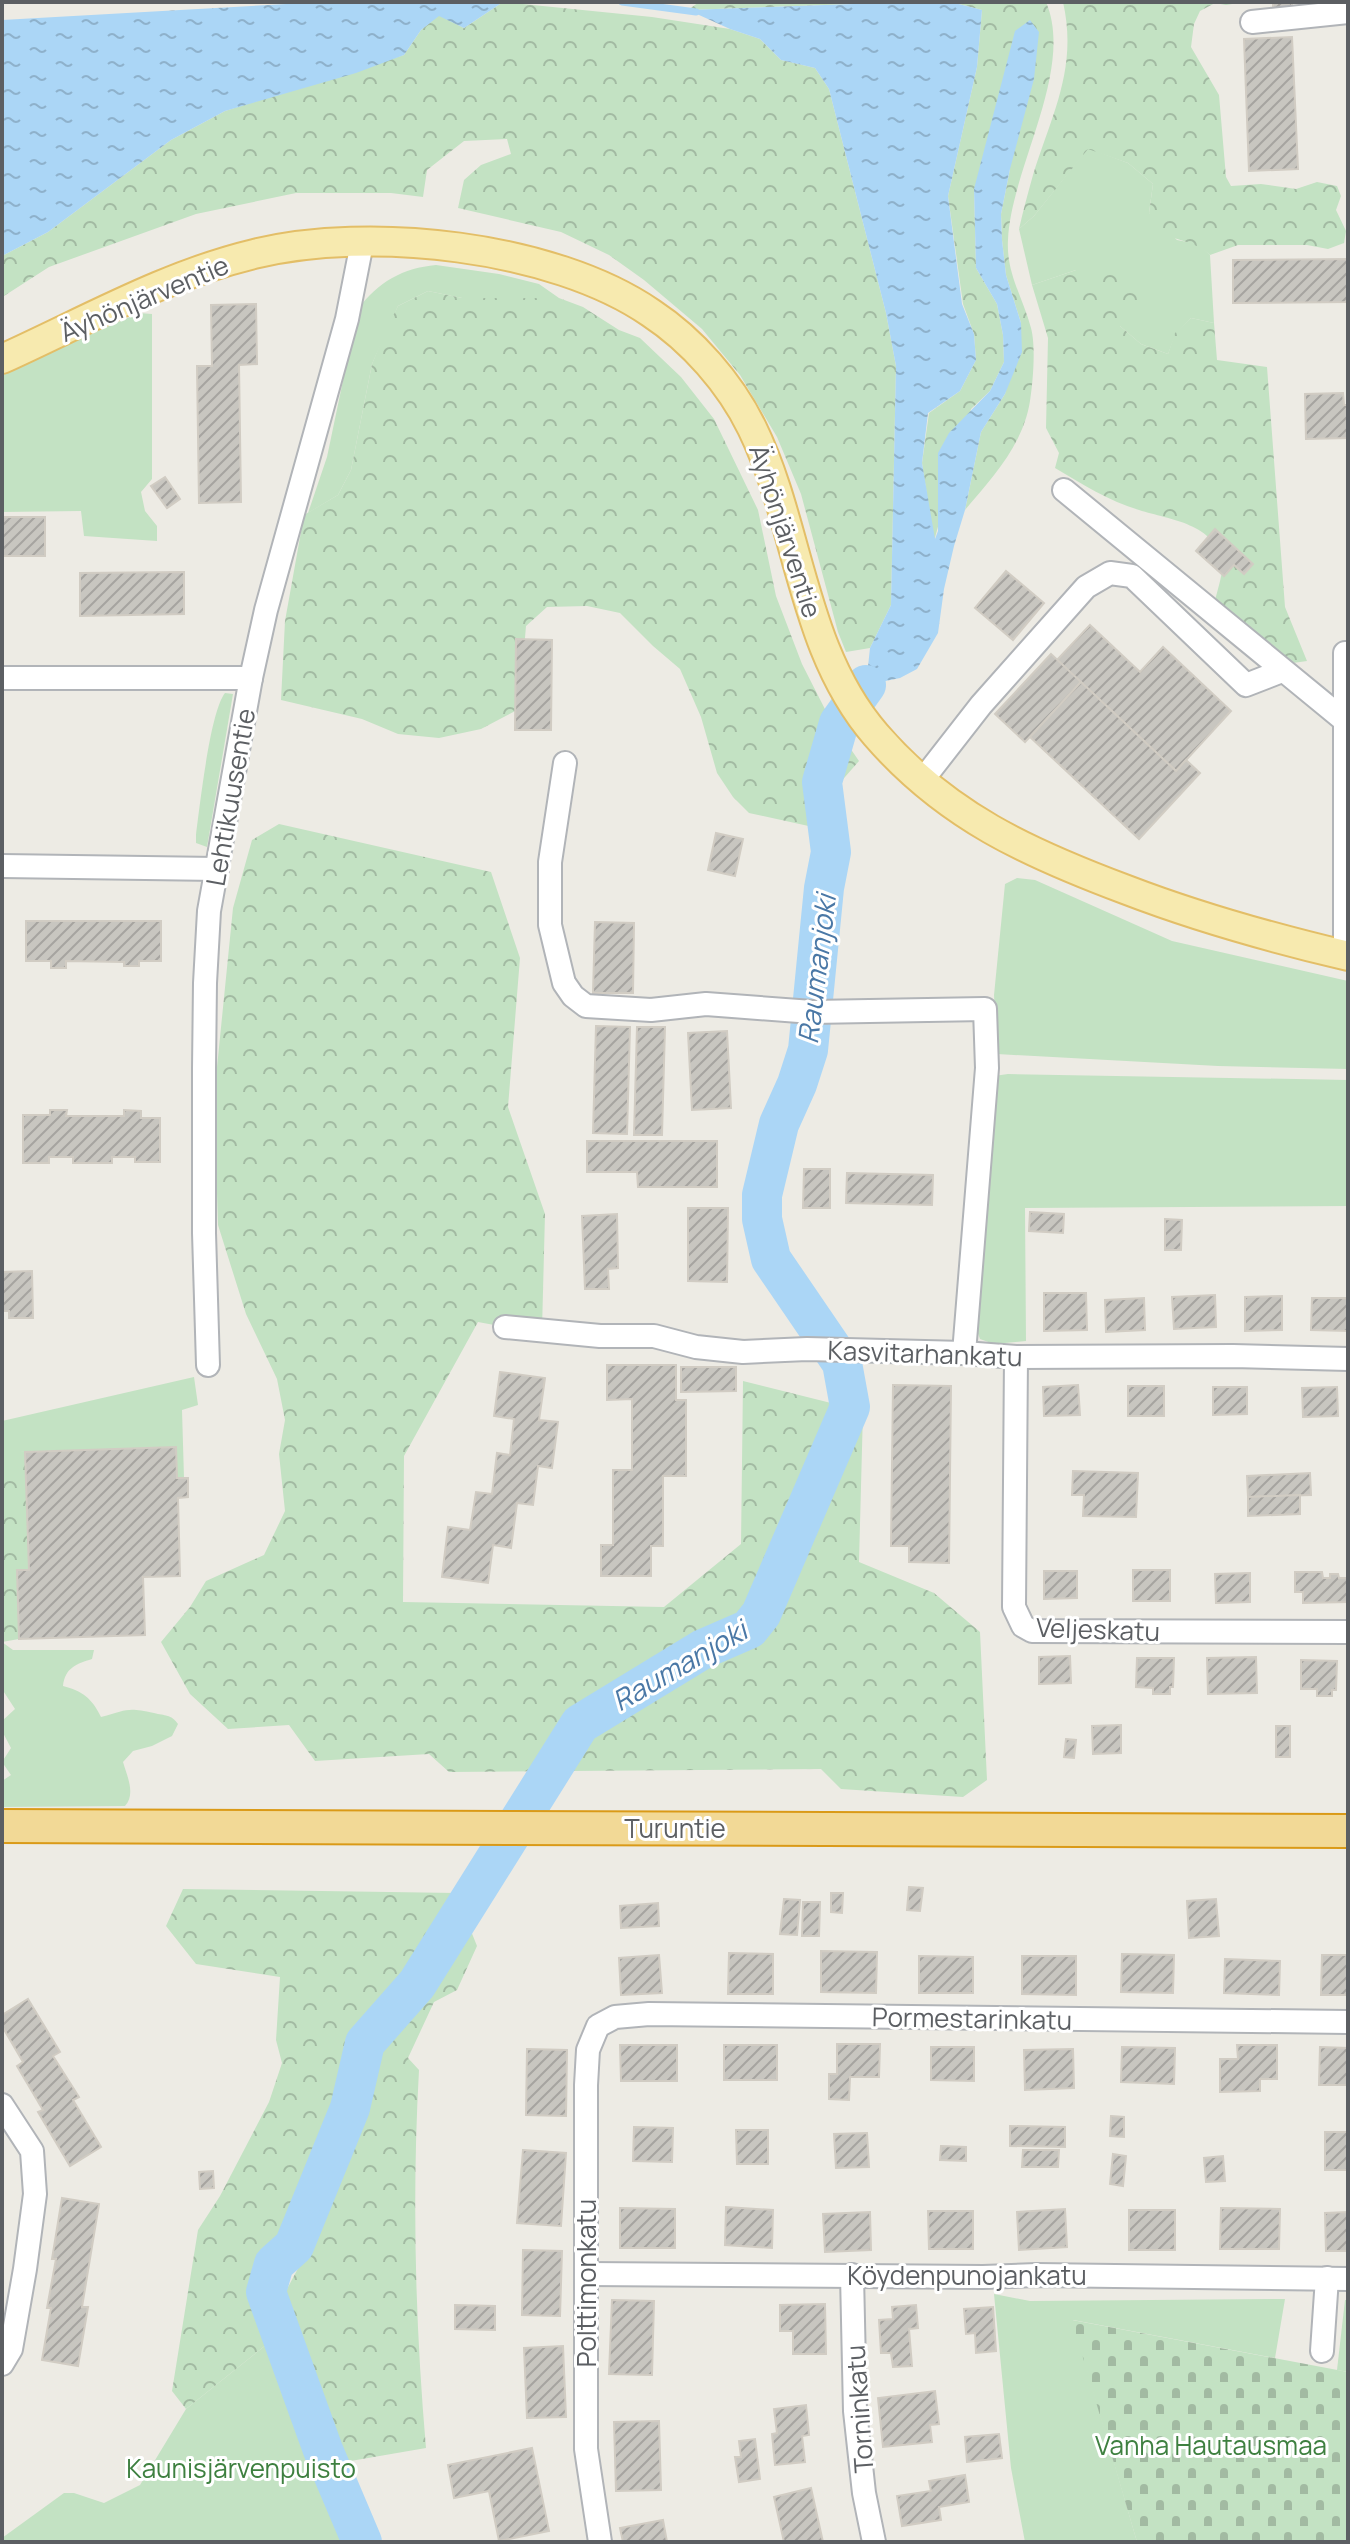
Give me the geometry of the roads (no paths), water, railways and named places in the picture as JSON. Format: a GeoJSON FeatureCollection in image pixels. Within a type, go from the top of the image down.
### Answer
{"type":"FeatureCollection","features":[{"type":"Feature","properties":{"kind":"highway","name":"Turuntie"},"geometry":{"type":"LineString","coordinates":[[2,1826],[1348,1831]]}},
{"type":"Feature","properties":{"kind":"main road","name":"Äyhönjärventie"},"geometry":{"type":"LineString","coordinates":[[2,359],[186,274],[255,254],[337,242],[445,247],[560,268],[613,291],[651,312],[693,346],[750,424],[774,480],[813,614],[840,680],[875,734],[921,782],[966,816],[1013,843],[1097,879],[1261,936],[1347,955]]}},
{"type":"Feature","properties":{"kind":"street"},"geometry":{"type":"LineString","coordinates":[[1252,22],[1348,12]]}},
{"type":"Feature","properties":{"kind":"street","name":"Lehtikuusentie"},"geometry":{"type":"LineString","coordinates":[[208,1365],[204,1233],[205,983],[209,911],[266,610],[347,319],[362,243]]}},
{"type":"Feature","properties":{"kind":"street"},"geometry":{"type":"LineString","coordinates":[[1064,490],[1344,720]]}},
{"type":"Feature","properties":{"kind":"street"},"geometry":{"type":"LineString","coordinates":[[921,782],[981,705],[1086,587],[1110,573],[1132,576],[1246,685],[1282,671]]}},
{"type":"Feature","properties":{"kind":"street"},"geometry":{"type":"LineString","coordinates":[[1346,653],[1347,955]]}},
{"type":"Feature","properties":{"kind":"street"},"geometry":{"type":"LineString","coordinates":[[2,678],[251,678]]}},
{"type":"Feature","properties":{"kind":"street"},"geometry":{"type":"LineString","coordinates":[[565,763],[550,862],[550,925],[561,975],[573,996],[586,1006],[651,1010],[706,1004],[812,1012],[985,1009],[987,1068],[964,1353]]}},
{"type":"Feature","properties":{"kind":"street"},"geometry":{"type":"LineString","coordinates":[[2,866],[217,869]]}},
{"type":"Feature","properties":{"kind":"street","name":"Kasvitarhankatu"},"geometry":{"type":"LineString","coordinates":[[505,1327],[600,1336],[654,1336],[696,1347],[743,1352],[807,1349],[1016,1357],[1348,1359]]}},
{"type":"Feature","properties":{"kind":"street","name":"Veljeskatu"},"geometry":{"type":"LineString","coordinates":[[1016,1357],[1014,1607],[1023,1626],[1032,1631],[1348,1632]]}},
{"type":"Feature","properties":{"kind":"street","name":"Pormestarinkatu"},"geometry":{"type":"LineString","coordinates":[[598,2026],[615,2017],[649,2014],[1348,2022]]}},
{"type":"Feature","properties":{"kind":"street","name":"Polttimonkatu"},"geometry":{"type":"LineString","coordinates":[[598,2026],[588,2050],[586,2085],[586,2449],[600,2542]]}},
{"type":"Feature","properties":{"kind":"street"},"geometry":{"type":"LineString","coordinates":[[2,2105],[32,2151],[35,2194],[11,2349],[2,2364]]}},
{"type":"Feature","properties":{"kind":"street","name":"Köydenpunojankatu"},"geometry":{"type":"LineString","coordinates":[[586,2274],[1338,2279]]}},
{"type":"Feature","properties":{"kind":"street","name":"Torninkatu"},"geometry":{"type":"LineString","coordinates":[[852,2275],[855,2411],[864,2493],[874,2542]]}},
{"type":"Feature","properties":{"kind":"street"},"geometry":{"type":"LineString","coordinates":[[1322,2351],[1338,2279]]}},
{"type":"Feature","properties":{"kind":"water"},"geometry":{"type":"Polygon","coordinates":[[[323,2],[503,2],[464,28],[439,16],[421,30],[404,55],[356,73],[225,111],[171,140],[48,232],[2,256],[2,20],[323,2]]]}},
{"type":"Feature","properties":{"kind":"water"},"geometry":{"type":"Polygon","coordinates":[[[862,2],[951,2],[982,10],[977,67],[948,196],[962,304],[974,334],[976,360],[960,391],[928,413],[922,463],[935,539],[938,531],[938,453],[949,433],[990,391],[1004,362],[997,304],[976,268],[974,189],[1015,31],[1030,20],[1039,32],[1034,79],[1001,214],[1006,275],[1021,323],[1022,352],[1005,394],[981,432],[944,589],[938,633],[917,669],[900,678],[866,685],[870,648],[891,605],[896,366],[886,313],[829,89],[815,68],[781,60],[760,39],[688,10],[862,2]]]}},
{"type":"Feature","properties":{"kind":"waterway"},"geometry":{"type":"LineString","coordinates":[[622,2],[696,12]]}},
{"type":"Feature","properties":{"kind":"waterway","name":"Raumanjoki"},"geometry":{"type":"LineString","coordinates":[[362,2542],[323,2450],[266,2292],[274,2264],[294,2246],[350,2108],[365,2043],[417,1984],[580,1724],[703,1649],[749,1629],[761,1614],[850,1407],[842,1363],[771,1259],[762,1219],[762,1195],[779,1124],[808,1050],[824,888],[831,852],[822,782],[839,723],[866,685]]}},
{"type":"Feature","properties":{"kind":"park label","name":"Vanha Hautausmaa"},"geometry":{"type":"Point","coordinates":[1211,2445]}},
{"type":"Feature","properties":{"kind":"park label","name":"Kaunisjärvenpuisto"},"geometry":{"type":"Point","coordinates":[241,2468]}}]}
